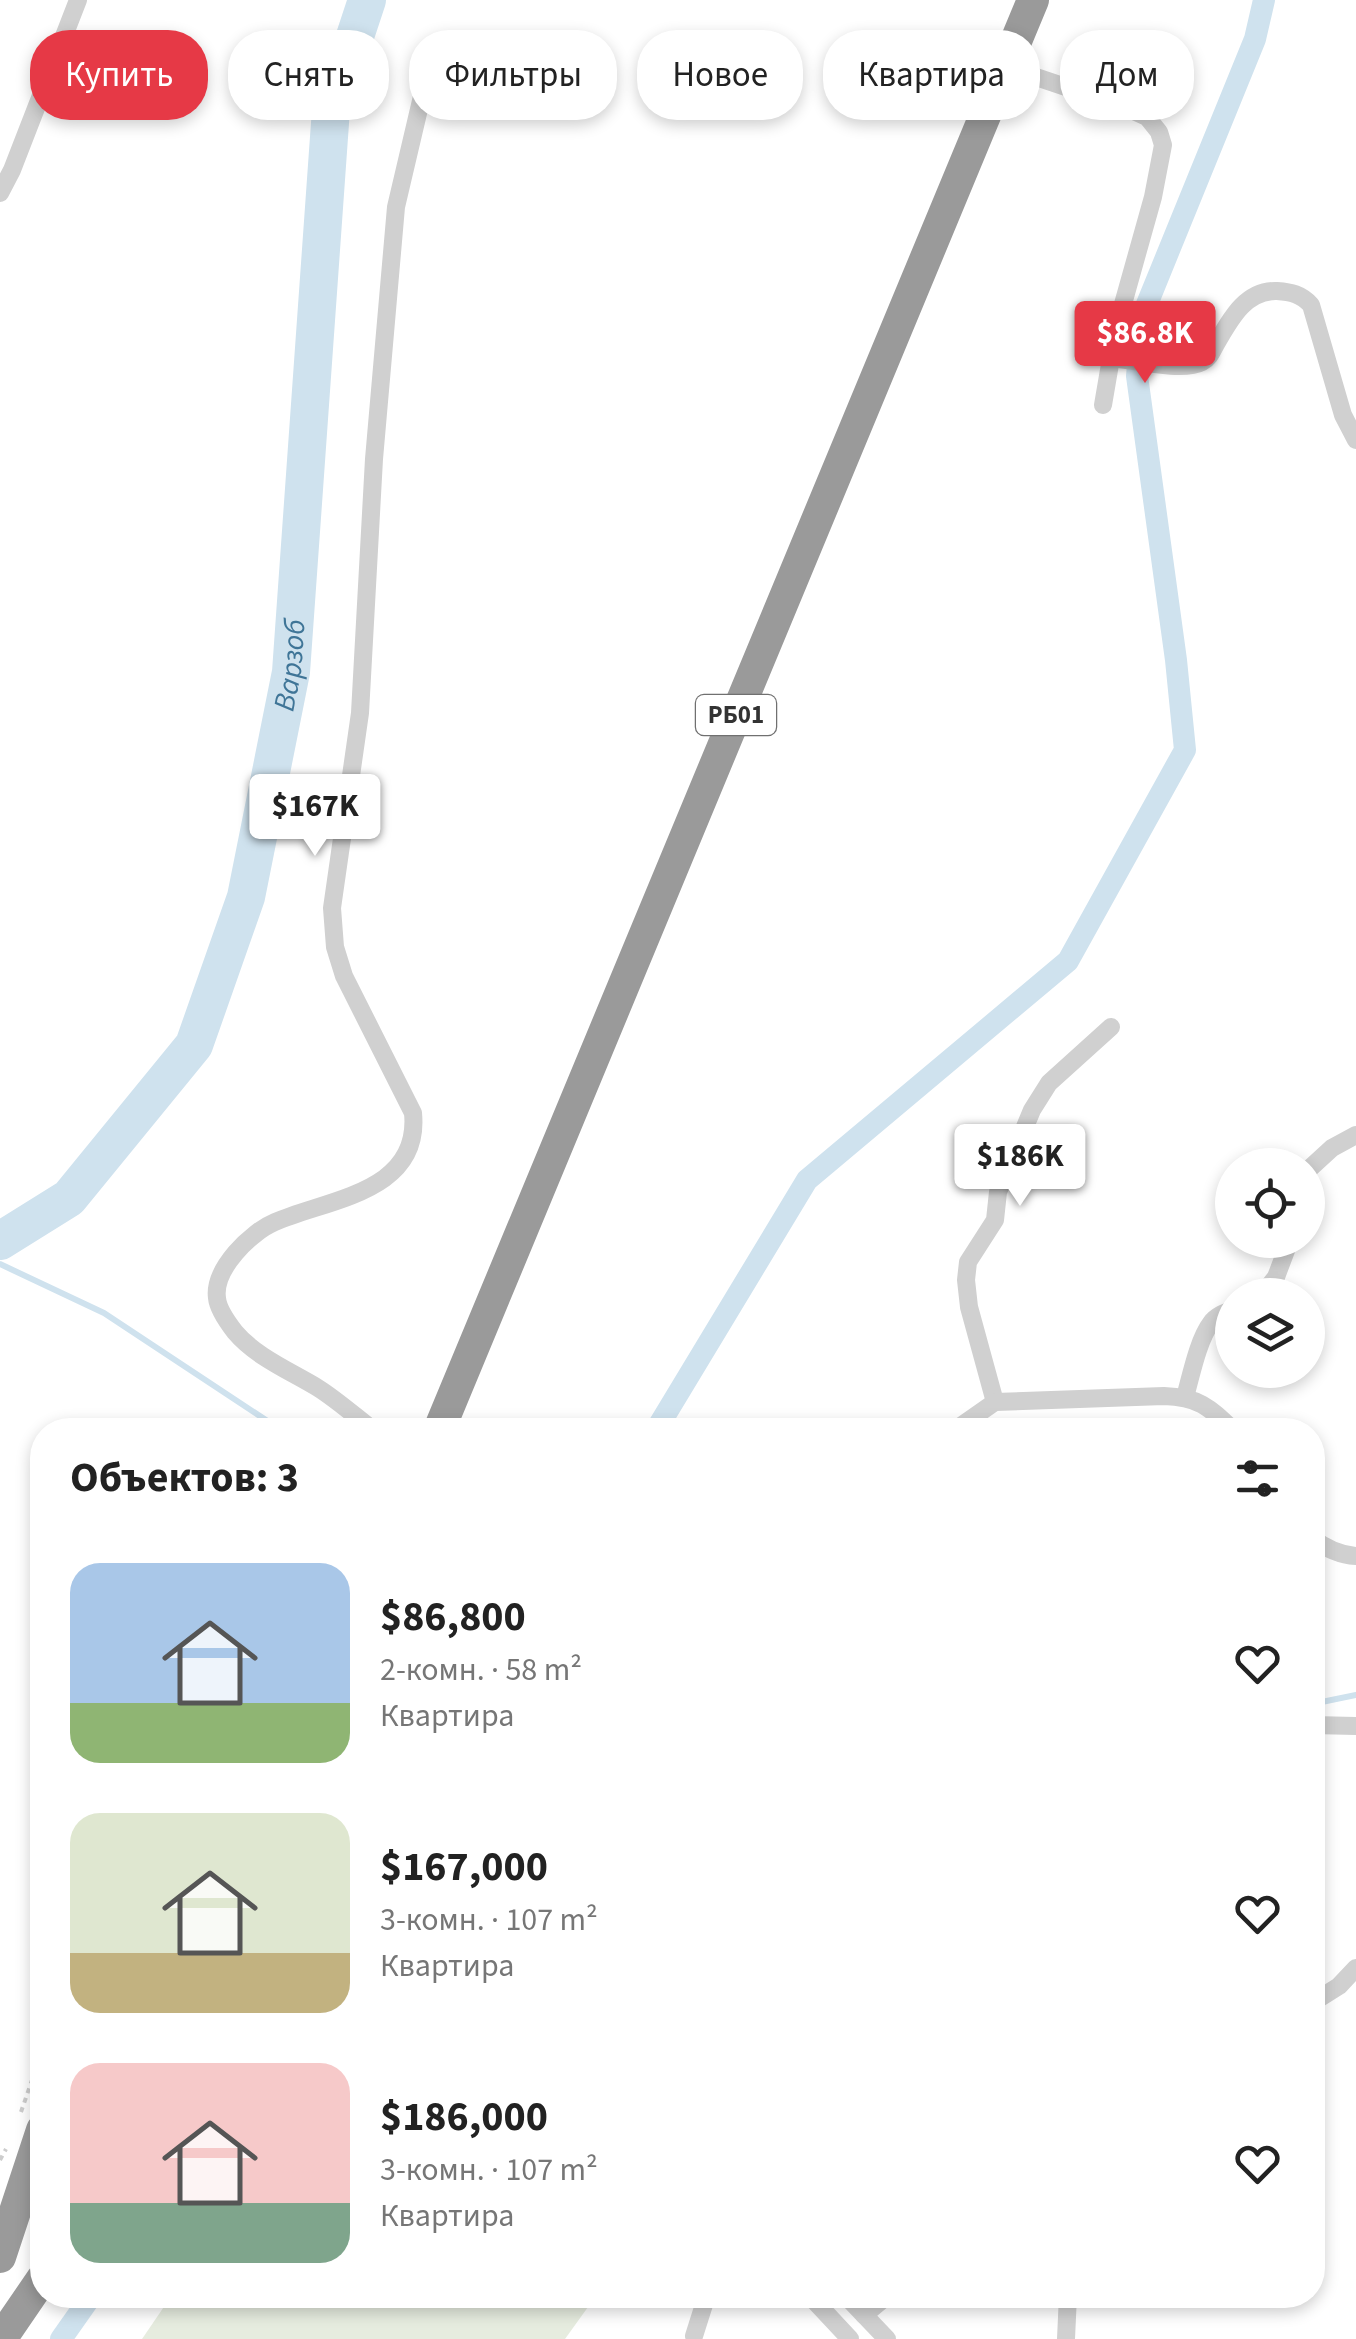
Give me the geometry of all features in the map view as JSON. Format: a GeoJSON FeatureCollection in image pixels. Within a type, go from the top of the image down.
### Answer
{"type":"FeatureCollection","features":[{"type":"Feature","properties":{"kind":"highway","name":"РБ01"},"geometry":{"type":"LineString","coordinates":[[1021,30],[1034,0]]}},
{"type":"Feature","properties":{"kind":"highway","name":"РБ01"},"geometry":{"type":"LineString","coordinates":[[444,1418],[984,120]]}},
{"type":"Feature","properties":{"kind":"highway"},"geometry":{"type":"LineString","coordinates":[[0,2257],[30,2126]]}},
{"type":"Feature","properties":{"kind":"highway"},"geometry":{"type":"LineString","coordinates":[[1,2339],[30,2297]]}},
{"type":"Feature","properties":{"kind":"street"},"geometry":{"type":"LineString","coordinates":[[0,192],[78,0]]}},
{"type":"Feature","properties":{"kind":"street"},"geometry":{"type":"LineString","coordinates":[[1040,78],[1147,117],[1164,145],[1103,405]]}},
{"type":"Feature","properties":{"kind":"street"},"geometry":{"type":"LineString","coordinates":[[357,1418],[238,1335],[217,1298],[224,1268],[254,1236],[273,1222],[360,1193],[397,1166],[413,1138],[413,1114],[344,976],[334,947],[332,908],[360,712],[374,459],[396,207],[417,120]]}},
{"type":"Feature","properties":{"kind":"street"},"geometry":{"type":"LineString","coordinates":[[1115,358],[1176,366],[1200,364],[1248,299],[1273,291],[1296,293],[1311,305],[1343,414],[1356,440]]}},
{"type":"Feature","properties":{"kind":"street"},"geometry":{"type":"LineString","coordinates":[[995,1402],[969,1307],[968,1262],[996,1220],[998,1192],[1032,1110],[1049,1083],[1111,1027]]}},
{"type":"Feature","properties":{"kind":"street"},"geometry":{"type":"LineString","coordinates":[[1325,1154],[1356,1135]]}},
{"type":"Feature","properties":{"kind":"street"},"geometry":{"type":"LineString","coordinates":[[1186,1397],[1192,1372],[1215,1318]]}},
{"type":"Feature","properties":{"kind":"street"},"geometry":{"type":"LineString","coordinates":[[972,1418],[995,1402],[1164,1396],[1202,1402],[1220,1418]]}},
{"type":"Feature","properties":{"kind":"street"},"geometry":{"type":"LineString","coordinates":[[1325,1547],[1356,1556]]}},
{"type":"Feature","properties":{"kind":"street"},"geometry":{"type":"LineString","coordinates":[[1325,1725],[1356,1726]]}},
{"type":"Feature","properties":{"kind":"street"},"geometry":{"type":"LineString","coordinates":[[1325,1995],[1340,1986],[1356,1968]]}},
{"type":"Feature","properties":{"kind":"street"},"geometry":{"type":"LineString","coordinates":[[694,2336],[703,2308]]}},
{"type":"Feature","properties":{"kind":"street"},"geometry":{"type":"LineString","coordinates":[[821,2308],[850,2339]]}},
{"type":"Feature","properties":{"kind":"street"},"geometry":{"type":"LineString","coordinates":[[857,2308],[888,2339]]}},
{"type":"Feature","properties":{"kind":"street"},"geometry":{"type":"LineString","coordinates":[[864,2316],[873,2308]]}},
{"type":"Feature","properties":{"kind":"street"},"geometry":{"type":"LineString","coordinates":[[1066,2339],[1067,2308]]}},
{"type":"Feature","properties":{"kind":"path"},"geometry":{"type":"LineString","coordinates":[[0,2160],[11,2141]]}},
{"type":"Feature","properties":{"kind":"shaded area"},"geometry":{"type":"Polygon","coordinates":[[[163,2308],[587,2308],[565,2339],[142,2339],[163,2308]]]}},
{"type":"Feature","properties":{"kind":"waterway","name":"Варзоб"},"geometry":{"type":"LineString","coordinates":[[0,1241],[69,1198],[194,1045],[246,897],[291,672],[331,109],[367,0]]}},
{"type":"Feature","properties":{"kind":"waterway"},"geometry":{"type":"LineString","coordinates":[[663,1418],[807,1180],[1068,961],[1185,750],[1137,376],[1143,314],[1255,39],[1264,0]]}},
{"type":"Feature","properties":{"kind":"waterway"},"geometry":{"type":"LineString","coordinates":[[0,1264],[104,1313],[263,1418]]}},
{"type":"Feature","properties":{"kind":"waterway"},"geometry":{"type":"LineString","coordinates":[[1325,1701],[1356,1695]]}},
{"type":"Feature","properties":{"kind":"waterway"},"geometry":{"type":"LineString","coordinates":[[61,2339],[83,2308]]}}]}
